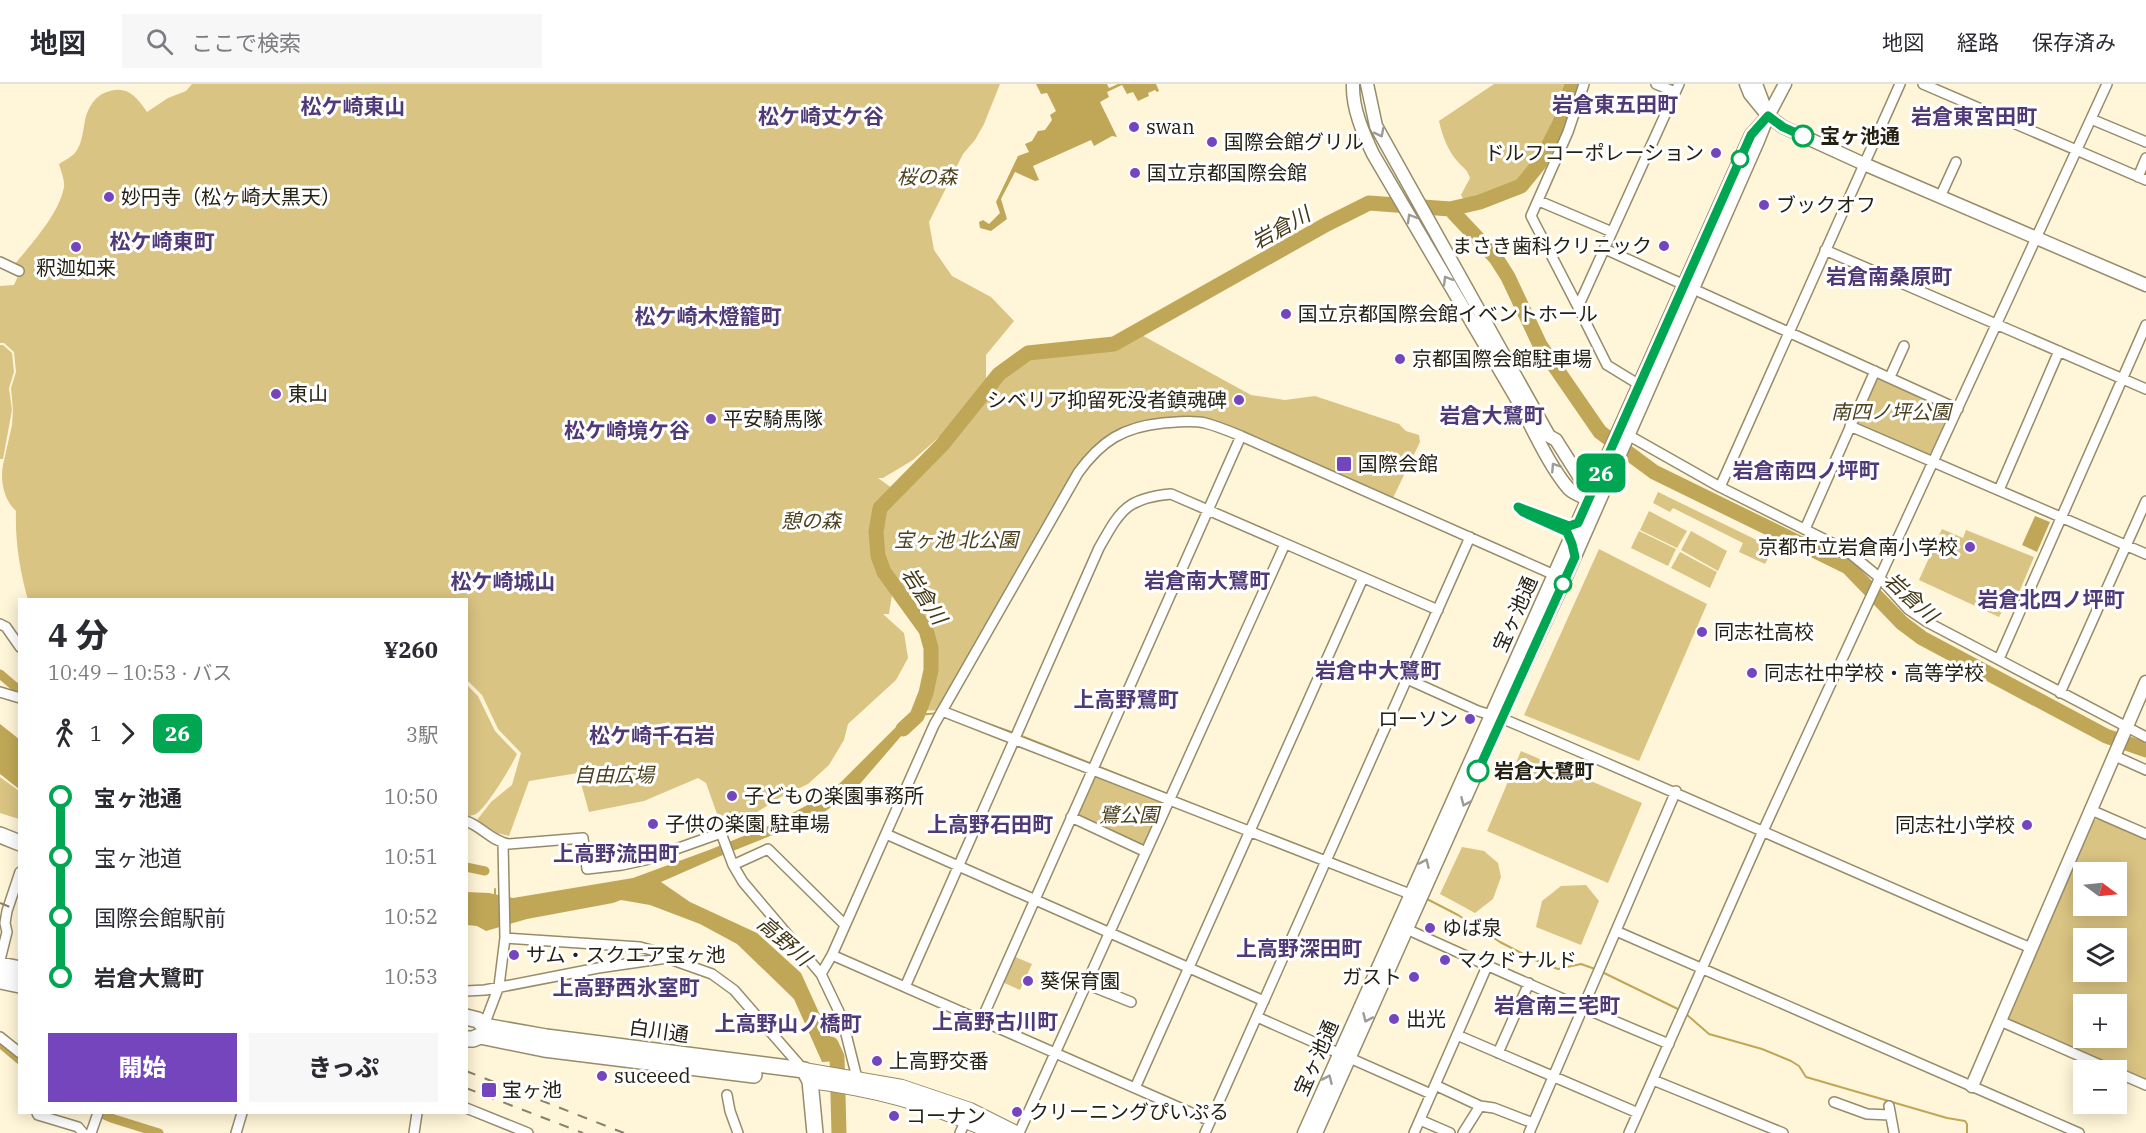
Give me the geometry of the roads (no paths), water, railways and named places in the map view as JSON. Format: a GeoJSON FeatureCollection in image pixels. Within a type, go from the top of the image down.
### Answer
{"type":"FeatureCollection","features":[{"type":"Feature","properties":{"kind":"highway"},"geometry":{"type":"LineString","coordinates":[[0,835],[18,842]]}},
{"type":"Feature","properties":{"kind":"highway"},"geometry":{"type":"LineString","coordinates":[[468,1018],[478,1020],[474,1033]]}},
{"type":"Feature","properties":{"kind":"highway","name":"白川通"},"geometry":{"type":"LineString","coordinates":[[474,1033],[544,1049],[811,1076]]}},
{"type":"Feature","properties":{"kind":"highway"},"geometry":{"type":"LineString","coordinates":[[811,1076],[815,1133]]}},
{"type":"Feature","properties":{"kind":"main road","name":"白川通"},"geometry":{"type":"LineString","coordinates":[[811,1076],[902,1087],[965,1121],[993,1133]]}},
{"type":"Feature","properties":{"kind":"main road","name":"白川通"},"geometry":{"type":"LineString","coordinates":[[965,1121],[1018,1133]]}},
{"type":"Feature","properties":{"kind":"street"},"geometry":{"type":"LineString","coordinates":[[1353,84],[1353,93],[1363,132],[1388,179],[1521,405],[1540,444],[1570,491],[1593,501]]}},
{"type":"Feature","properties":{"kind":"street"},"geometry":{"type":"LineString","coordinates":[[1367,84],[1376,126],[1549,436],[1556,440],[1580,478],[1599,488]]}},
{"type":"Feature","properties":{"kind":"street"},"geometry":{"type":"LineString","coordinates":[[1584,84],[1568,132],[1531,216],[1607,365],[1644,388]]}},
{"type":"Feature","properties":{"kind":"street"},"geometry":{"type":"LineString","coordinates":[[1578,307],[1677,88],[1656,84]]}},
{"type":"Feature","properties":{"kind":"street"},"geometry":{"type":"LineString","coordinates":[[1720,487],[1900,84]]}},
{"type":"Feature","properties":{"kind":"street"},"geometry":{"type":"LineString","coordinates":[[1923,84],[2142,179],[2146,158]]}},
{"type":"Feature","properties":{"kind":"street"},"geometry":{"type":"LineString","coordinates":[[1629,1133],[1763,831],[2107,84]]}},
{"type":"Feature","properties":{"kind":"street"},"geometry":{"type":"LineString","coordinates":[[1768,116],[1784,86]]}},
{"type":"Feature","properties":{"kind":"street"},"geometry":{"type":"LineString","coordinates":[[1753,88],[1771,94],[1784,86]]}},
{"type":"Feature","properties":{"kind":"street"},"geometry":{"type":"LineString","coordinates":[[1753,88],[1768,116],[1783,127],[1864,165],[2146,285]]}},
{"type":"Feature","properties":{"kind":"street"},"geometry":{"type":"LineString","coordinates":[[1751,135],[1754,111],[1753,88]]}},
{"type":"Feature","properties":{"kind":"street","name":"宝ヶ池通"},"geometry":{"type":"LineString","coordinates":[[1689,286],[1751,135],[1768,116]]}},
{"type":"Feature","properties":{"kind":"street","name":"宝ヶ池通"},"geometry":{"type":"LineString","coordinates":[[1304,1133],[1344,1056],[1689,286],[1768,116]]}},
{"type":"Feature","properties":{"kind":"street"},"geometry":{"type":"LineString","coordinates":[[2091,119],[2146,142]]}},
{"type":"Feature","properties":{"kind":"street"},"geometry":{"type":"LineString","coordinates":[[1940,197],[1956,162]]}},
{"type":"Feature","properties":{"kind":"street"},"geometry":{"type":"LineString","coordinates":[[1539,201],[1612,232]]}},
{"type":"Feature","properties":{"kind":"street"},"geometry":{"type":"LineString","coordinates":[[1605,249],[1958,409]]}},
{"type":"Feature","properties":{"kind":"street"},"geometry":{"type":"LineString","coordinates":[[1825,250],[2146,389]]}},
{"type":"Feature","properties":{"kind":"street"},"geometry":{"type":"LineString","coordinates":[[0,262],[19,271]]}},
{"type":"Feature","properties":{"kind":"street"},"geometry":{"type":"LineString","coordinates":[[1999,659],[2146,325]]}},
{"type":"Feature","properties":{"kind":"street"},"geometry":{"type":"LineString","coordinates":[[1890,377],[1904,346]]}},
{"type":"Feature","properties":{"kind":"street"},"geometry":{"type":"LineString","coordinates":[[1999,490],[2059,351]]}},
{"type":"Feature","properties":{"kind":"street"},"geometry":{"type":"LineString","coordinates":[[1805,529],[1875,371]]}},
{"type":"Feature","properties":{"kind":"street"},"geometry":{"type":"LineString","coordinates":[[821,974],[832,955],[934,725],[1078,473],[1101,446],[1129,429],[1177,422],[1203,423],[1241,436],[1560,577]]}},
{"type":"Feature","properties":{"kind":"street"},"geometry":{"type":"LineString","coordinates":[[1850,426],[2146,554]]}},
{"type":"Feature","properties":{"kind":"street"},"geometry":{"type":"LineString","coordinates":[[1624,435],[1720,487],[1846,550],[1880,578],[1908,609],[1927,622],[2146,738]]}},
{"type":"Feature","properties":{"kind":"street"},"geometry":{"type":"LineString","coordinates":[[981,1021],[1241,436]]}},
{"type":"Feature","properties":{"kind":"street"},"geometry":{"type":"LineString","coordinates":[[905,987],[1099,548],[1116,518],[1131,503],[1149,496],[1171,494],[1438,610]]}},
{"type":"Feature","properties":{"kind":"street"},"geometry":{"type":"LineString","coordinates":[[2060,693],[2146,501]]}},
{"type":"Feature","properties":{"kind":"street"},"geometry":{"type":"LineString","coordinates":[[1205,1133],[1470,537]]}},
{"type":"Feature","properties":{"kind":"street"},"geometry":{"type":"LineString","coordinates":[[1018,1133],[1286,544]]}},
{"type":"Feature","properties":{"kind":"street"},"geometry":{"type":"LineString","coordinates":[[1135,1088],[1363,578]]}},
{"type":"Feature","properties":{"kind":"street"},"geometry":{"type":"LineString","coordinates":[[0,624],[6,627],[18,644]]}},
{"type":"Feature","properties":{"kind":"street"},"geometry":{"type":"LineString","coordinates":[[1407,679],[1676,791],[1847,870],[2031,948]]}},
{"type":"Feature","properties":{"kind":"street"},"geometry":{"type":"LineString","coordinates":[[1972,1086],[2146,682]]}},
{"type":"Feature","properties":{"kind":"street"},"geometry":{"type":"LineString","coordinates":[[0,692],[18,697]]}},
{"type":"Feature","properties":{"kind":"street"},"geometry":{"type":"LineString","coordinates":[[942,711],[1416,897]]}},
{"type":"Feature","properties":{"kind":"street"},"geometry":{"type":"LineString","coordinates":[[2115,756],[2146,770]]}},
{"type":"Feature","properties":{"kind":"street"},"geometry":{"type":"LineString","coordinates":[[1529,1133],[1676,791]]}},
{"type":"Feature","properties":{"kind":"street"},"geometry":{"type":"LineString","coordinates":[[2091,810],[2146,834]]}},
{"type":"Feature","properties":{"kind":"street"},"geometry":{"type":"LineString","coordinates":[[1071,817],[1146,852]]}},
{"type":"Feature","properties":{"kind":"street"},"geometry":{"type":"LineString","coordinates":[[468,822],[503,843],[583,838],[587,869],[645,860],[721,833],[733,865],[743,882],[821,974],[842,1018],[852,1080]]}},
{"type":"Feature","properties":{"kind":"street"},"geometry":{"type":"LineString","coordinates":[[886,834],[1264,1001]]}},
{"type":"Feature","properties":{"kind":"street"},"geometry":{"type":"LineString","coordinates":[[474,1033],[499,986],[505,936],[503,843]]}},
{"type":"Feature","properties":{"kind":"street"},"geometry":{"type":"LineString","coordinates":[[733,865],[768,849],[845,925]]}},
{"type":"Feature","properties":{"kind":"street"},"geometry":{"type":"LineString","coordinates":[[18,883],[15,900],[2,923],[7,932],[0,961],[18,966]]}},
{"type":"Feature","properties":{"kind":"street"},"geometry":{"type":"LineString","coordinates":[[1402,927],[1582,1008],[1669,1044]]}},
{"type":"Feature","properties":{"kind":"street"},"geometry":{"type":"LineString","coordinates":[[1616,931],[2079,1133]]}},
{"type":"Feature","properties":{"kind":"street"},"geometry":{"type":"LineString","coordinates":[[505,936],[640,947],[663,953],[667,958]]}},
{"type":"Feature","properties":{"kind":"street"},"geometry":{"type":"LineString","coordinates":[[832,955],[1210,1121]]}},
{"type":"Feature","properties":{"kind":"street"},"geometry":{"type":"LineString","coordinates":[[468,991],[485,990],[598,968],[667,958],[712,974],[734,990],[789,1056],[811,1076]]}},
{"type":"Feature","properties":{"kind":"street"},"geometry":{"type":"LineString","coordinates":[[1414,1133],[1488,964]]}},
{"type":"Feature","properties":{"kind":"street"},"geometry":{"type":"LineString","coordinates":[[0,969],[18,973]]}},
{"type":"Feature","properties":{"kind":"street"},"geometry":{"type":"LineString","coordinates":[[0,978],[18,981]]}},
{"type":"Feature","properties":{"kind":"street"},"geometry":{"type":"LineString","coordinates":[[1498,1053],[1528,983]]}},
{"type":"Feature","properties":{"kind":"street"},"geometry":{"type":"LineString","coordinates":[[0,984],[18,988]]}},
{"type":"Feature","properties":{"kind":"street"},"geometry":{"type":"LineString","coordinates":[[1086,984],[1131,1002]]}},
{"type":"Feature","properties":{"kind":"street"},"geometry":{"type":"LineString","coordinates":[[1257,1017],[1344,1056],[1433,1090],[1480,1106],[1494,1108],[1533,1123]]}},
{"type":"Feature","properties":{"kind":"street"},"geometry":{"type":"LineString","coordinates":[[2000,1021],[2088,1060]]}},
{"type":"Feature","properties":{"kind":"street"},"geometry":{"type":"LineString","coordinates":[[1457,1035],[1638,1113]]}},
{"type":"Feature","properties":{"kind":"street"},"geometry":{"type":"LineString","coordinates":[[0,1037],[18,1051]]}},
{"type":"Feature","properties":{"kind":"street","name":"宝ヶ池通"},"geometry":{"type":"LineString","coordinates":[[1316,1133],[1344,1056]]}},
{"type":"Feature","properties":{"kind":"street"},"geometry":{"type":"LineString","coordinates":[[2127,1077],[2146,1085]]}},
{"type":"Feature","properties":{"kind":"street"},"geometry":{"type":"LineString","coordinates":[[1653,1080],[1783,1133]]}},
{"type":"Feature","properties":{"kind":"street"},"geometry":{"type":"LineString","coordinates":[[727,1095],[738,1133]]}},
{"type":"Feature","properties":{"kind":"street"},"geometry":{"type":"LineString","coordinates":[[1834,1102],[1867,1114],[1890,1110],[1894,1133]]}},
{"type":"Feature","properties":{"kind":"street"},"geometry":{"type":"LineString","coordinates":[[1463,1133],[1480,1106]]}},
{"type":"Feature","properties":{"kind":"street"},"geometry":{"type":"LineString","coordinates":[[468,1109],[528,1133]]}},
{"type":"Feature","properties":{"kind":"street"},"geometry":{"type":"LineString","coordinates":[[38,1114],[78,1126],[82,1133]]}},
{"type":"Feature","properties":{"kind":"street"},"geometry":{"type":"LineString","coordinates":[[92,1133],[98,1114]]}},
{"type":"Feature","properties":{"kind":"street"},"geometry":{"type":"LineString","coordinates":[[236,1133],[242,1114]]}},
{"type":"Feature","properties":{"kind":"street"},"geometry":{"type":"LineString","coordinates":[[414,1133],[417,1114]]}},
{"type":"Feature","properties":{"kind":"street"},"geometry":{"type":"LineString","coordinates":[[1420,1120],[1450,1133]]}},
{"type":"Feature","properties":{"kind":"waterway","name":"岩倉川"},"geometry":{"type":"LineString","coordinates":[[903,729],[917,716],[926,693],[931,670],[931,648],[926,630],[884,572],[878,556],[876,532],[880,508],[942,445],[999,374],[1028,353],[1114,344],[1327,224],[1369,203],[1450,209],[1480,202],[1521,186],[1539,164],[1560,123],[1572,84]]}},
{"type":"Feature","properties":{"kind":"waterway","name":"岩倉川"},"geometry":{"type":"LineString","coordinates":[[1450,209],[1496,258],[1508,277],[1540,345],[1600,432],[1654,472],[1848,567],[1902,623],[1922,638],[2106,736],[2146,750]]}},
{"type":"Feature","properties":{"kind":"waterway"},"geometry":{"type":"LineString","coordinates":[[0,674],[18,689]]}},
{"type":"Feature","properties":{"kind":"waterway"},"geometry":{"type":"LineString","coordinates":[[918,715],[939,713]]}},
{"type":"Feature","properties":{"kind":"waterway"},"geometry":{"type":"LineString","coordinates":[[968,717],[1014,733]]}},
{"type":"Feature","properties":{"kind":"waterway"},"geometry":{"type":"LineString","coordinates":[[1019,735],[1092,764]]}},
{"type":"Feature","properties":{"kind":"waterway"},"geometry":{"type":"LineString","coordinates":[[1097,766],[1170,795]]}},
{"type":"Feature","properties":{"kind":"waterway"},"geometry":{"type":"LineString","coordinates":[[1175,797],[1248,826]]}},
{"type":"Feature","properties":{"kind":"waterway"},"geometry":{"type":"LineString","coordinates":[[1253,828],[1326,856]]}},
{"type":"Feature","properties":{"kind":"waterway"},"geometry":{"type":"LineString","coordinates":[[1331,858],[1404,887]]}},
{"type":"Feature","properties":{"kind":"waterway"},"geometry":{"type":"LineString","coordinates":[[468,867],[485,871]]}},
{"type":"Feature","properties":{"kind":"waterway"},"geometry":{"type":"LineString","coordinates":[[495,889],[495,896]]}},
{"type":"Feature","properties":{"kind":"waterway"},"geometry":{"type":"LineString","coordinates":[[1425,898],[1535,960],[1558,969],[1581,964],[1595,969]]}},
{"type":"Feature","properties":{"kind":"waterway"},"geometry":{"type":"LineString","coordinates":[[1600,971],[1682,1011]]}},
{"type":"Feature","properties":{"kind":"waterway"},"geometry":{"type":"LineString","coordinates":[[1686,1014],[1709,1034],[1762,1049],[1791,1061],[1799,1066],[1806,1077],[1947,1118],[1965,1121],[1967,1133]]}},
{"type":"Feature","properties":{"kind":"waterway"},"geometry":{"type":"LineString","coordinates":[[0,1043],[18,1058]]}},
{"type":"Feature","properties":{"kind":"waterway","name":"高野川"},"geometry":{"type":"LineString","coordinates":[[831,1044],[837,1057],[839,1133]]}},
{"type":"Feature","properties":{"kind":"waterway"},"geometry":{"type":"LineString","coordinates":[[102,1114],[159,1133]]}},
{"type":"Feature","properties":{"kind":"railway"},"geometry":{"type":"LineString","coordinates":[[0,903],[18,910]]}},
{"type":"Feature","properties":{"kind":"railway"},"geometry":{"type":"LineString","coordinates":[[468,1072],[624,1133]]}},
{"type":"Feature","properties":{"kind":"railway"},"geometry":{"type":"LineString","coordinates":[[468,1089],[583,1133]]}},
{"type":"Feature","properties":{"kind":"place","name":"swan"},"geometry":{"type":"Point","coordinates":[1134,127]}},
{"type":"Feature","properties":{"kind":"place","name":"宝ヶ池通"},"geometry":{"type":"Point","coordinates":[1803,136]}},
{"type":"Feature","properties":{"kind":"place","name":"国際会館グリル"},"geometry":{"type":"Point","coordinates":[1212,142]}},
{"type":"Feature","properties":{"kind":"place","name":"ドルフコーポレーション"},"geometry":{"type":"Point","coordinates":[1716,153]}},
{"type":"Feature","properties":{"kind":"place","name":"国立京都国際会館"},"geometry":{"type":"Point","coordinates":[1135,173]}},
{"type":"Feature","properties":{"kind":"place","name":"妙円寺（松ヶ崎大黒天）"},"geometry":{"type":"Point","coordinates":[109,197]}},
{"type":"Feature","properties":{"kind":"place","name":"ブックオフ"},"geometry":{"type":"Point","coordinates":[1764,205]}},
{"type":"Feature","properties":{"kind":"place","name":"まさき歯科クリニック"},"geometry":{"type":"Point","coordinates":[1664,246]}},
{"type":"Feature","properties":{"kind":"place","name":"釈迦如来"},"geometry":{"type":"Point","coordinates":[76,247]}},
{"type":"Feature","properties":{"kind":"place","name":"国立京都国際会館イベントホール"},"geometry":{"type":"Point","coordinates":[1286,314]}},
{"type":"Feature","properties":{"kind":"place","name":"京都国際会館駐車場"},"geometry":{"type":"Point","coordinates":[1400,359]}},
{"type":"Feature","properties":{"kind":"place","name":"東山"},"geometry":{"type":"Point","coordinates":[276,394]}},
{"type":"Feature","properties":{"kind":"place","name":"シベリア抑留死没者鎮魂碑"},"geometry":{"type":"Point","coordinates":[1239,400]}},
{"type":"Feature","properties":{"kind":"place","name":"平安騎馬隊"},"geometry":{"type":"Point","coordinates":[711,419]}},
{"type":"Feature","properties":{"kind":"place","name":"国際会館"},"geometry":{"type":"Point","coordinates":[1344,464]}},
{"type":"Feature","properties":{"kind":"place","name":"京都市立岩倉南小学校"},"geometry":{"type":"Point","coordinates":[1970,547]}},
{"type":"Feature","properties":{"kind":"place","name":"同志社高校"},"geometry":{"type":"Point","coordinates":[1702,632]}},
{"type":"Feature","properties":{"kind":"place","name":"同志社中学校・高等学校"},"geometry":{"type":"Point","coordinates":[1752,673]}},
{"type":"Feature","properties":{"kind":"place","name":"ローソン"},"geometry":{"type":"Point","coordinates":[1470,719]}},
{"type":"Feature","properties":{"kind":"place","name":"岩倉大鷺町"},"geometry":{"type":"Point","coordinates":[1478,771]}},
{"type":"Feature","properties":{"kind":"place","name":"子どもの楽園事務所"},"geometry":{"type":"Point","coordinates":[732,796]}},
{"type":"Feature","properties":{"kind":"place","name":"子供の楽園 駐車場"},"geometry":{"type":"Point","coordinates":[653,824]}},
{"type":"Feature","properties":{"kind":"place","name":"同志社小学校"},"geometry":{"type":"Point","coordinates":[2027,825]}},
{"type":"Feature","properties":{"kind":"place","name":"ゆば泉"},"geometry":{"type":"Point","coordinates":[1430,928]}},
{"type":"Feature","properties":{"kind":"place","name":"サム・スクエア宝ヶ池"},"geometry":{"type":"Point","coordinates":[514,955]}},
{"type":"Feature","properties":{"kind":"place","name":"マクドナルド"},"geometry":{"type":"Point","coordinates":[1445,960]}},
{"type":"Feature","properties":{"kind":"place","name":"ガスト"},"geometry":{"type":"Point","coordinates":[1414,977]}},
{"type":"Feature","properties":{"kind":"place","name":"葵保育園"},"geometry":{"type":"Point","coordinates":[1028,981]}},
{"type":"Feature","properties":{"kind":"place","name":"出光"},"geometry":{"type":"Point","coordinates":[1394,1019]}},
{"type":"Feature","properties":{"kind":"place","name":"上高野交番"},"geometry":{"type":"Point","coordinates":[877,1061]}},
{"type":"Feature","properties":{"kind":"place","name":"suceeed"},"geometry":{"type":"Point","coordinates":[602,1076]}},
{"type":"Feature","properties":{"kind":"place","name":"宝ヶ池"},"geometry":{"type":"Point","coordinates":[489,1090]}},
{"type":"Feature","properties":{"kind":"place","name":"クリーニングぴいぷる"},"geometry":{"type":"Point","coordinates":[1017,1112]}},
{"type":"Feature","properties":{"kind":"place","name":"コーナン"},"geometry":{"type":"Point","coordinates":[894,1116]}},
{"type":"Feature","properties":{"kind":"district","name":"岩倉東五田町"},"geometry":{"type":"Point","coordinates":[1615,105]}},
{"type":"Feature","properties":{"kind":"district","name":"松ケ崎東山"},"geometry":{"type":"Point","coordinates":[353,107]}},
{"type":"Feature","properties":{"kind":"district","name":"松ケ崎丈ケ谷"},"geometry":{"type":"Point","coordinates":[821,117]}},
{"type":"Feature","properties":{"kind":"district","name":"岩倉東宮田町"},"geometry":{"type":"Point","coordinates":[1974,117]}},
{"type":"Feature","properties":{"kind":"district","name":"松ケ崎東町"},"geometry":{"type":"Point","coordinates":[162,242]}},
{"type":"Feature","properties":{"kind":"district","name":"岩倉南桑原町"},"geometry":{"type":"Point","coordinates":[1889,277]}},
{"type":"Feature","properties":{"kind":"district","name":"松ケ崎木燈籠町"},"geometry":{"type":"Point","coordinates":[708,317]}},
{"type":"Feature","properties":{"kind":"district","name":"岩倉大鷺町"},"geometry":{"type":"Point","coordinates":[1492,416]}},
{"type":"Feature","properties":{"kind":"district","name":"松ケ崎境ケ谷"},"geometry":{"type":"Point","coordinates":[627,431]}},
{"type":"Feature","properties":{"kind":"district","name":"岩倉南四ノ坪町"},"geometry":{"type":"Point","coordinates":[1806,471]}},
{"type":"Feature","properties":{"kind":"district","name":"岩倉南大鷺町"},"geometry":{"type":"Point","coordinates":[1207,581]}},
{"type":"Feature","properties":{"kind":"district","name":"松ケ崎城山"},"geometry":{"type":"Point","coordinates":[503,582]}},
{"type":"Feature","properties":{"kind":"district","name":"岩倉北四ノ坪町"},"geometry":{"type":"Point","coordinates":[2051,600]}},
{"type":"Feature","properties":{"kind":"district","name":"岩倉中大鷺町"},"geometry":{"type":"Point","coordinates":[1378,671]}},
{"type":"Feature","properties":{"kind":"district","name":"上高野鷺町"},"geometry":{"type":"Point","coordinates":[1126,700]}},
{"type":"Feature","properties":{"kind":"district","name":"松ケ崎千石岩"},"geometry":{"type":"Point","coordinates":[652,736]}},
{"type":"Feature","properties":{"kind":"district","name":"上高野石田町"},"geometry":{"type":"Point","coordinates":[990,825]}},
{"type":"Feature","properties":{"kind":"district","name":"上高野流田町"},"geometry":{"type":"Point","coordinates":[616,854]}},
{"type":"Feature","properties":{"kind":"district","name":"上高野深田町"},"geometry":{"type":"Point","coordinates":[1299,949]}},
{"type":"Feature","properties":{"kind":"district","name":"上高野西氷室町"},"geometry":{"type":"Point","coordinates":[626,988]}},
{"type":"Feature","properties":{"kind":"district","name":"岩倉南三宅町"},"geometry":{"type":"Point","coordinates":[1557,1006]}},
{"type":"Feature","properties":{"kind":"district","name":"上高野古川町"},"geometry":{"type":"Point","coordinates":[995,1022]}},
{"type":"Feature","properties":{"kind":"district","name":"上高野山ノ橋町"},"geometry":{"type":"Point","coordinates":[788,1024]}},
{"type":"Feature","properties":{"kind":"park label","name":"桜の森"},"geometry":{"type":"Point","coordinates":[927,177]}},
{"type":"Feature","properties":{"kind":"park label","name":"南四ノ坪公園"},"geometry":{"type":"Point","coordinates":[1891,412]}},
{"type":"Feature","properties":{"kind":"park label","name":"憩の森"},"geometry":{"type":"Point","coordinates":[811,521]}},
{"type":"Feature","properties":{"kind":"park label","name":"宝ヶ池 北公園"},"geometry":{"type":"Point","coordinates":[956,540]}},
{"type":"Feature","properties":{"kind":"park label","name":"自由広場"},"geometry":{"type":"Point","coordinates":[614,775]}},
{"type":"Feature","properties":{"kind":"park label","name":"鷺公園"},"geometry":{"type":"Point","coordinates":[1129,815]}}]}
